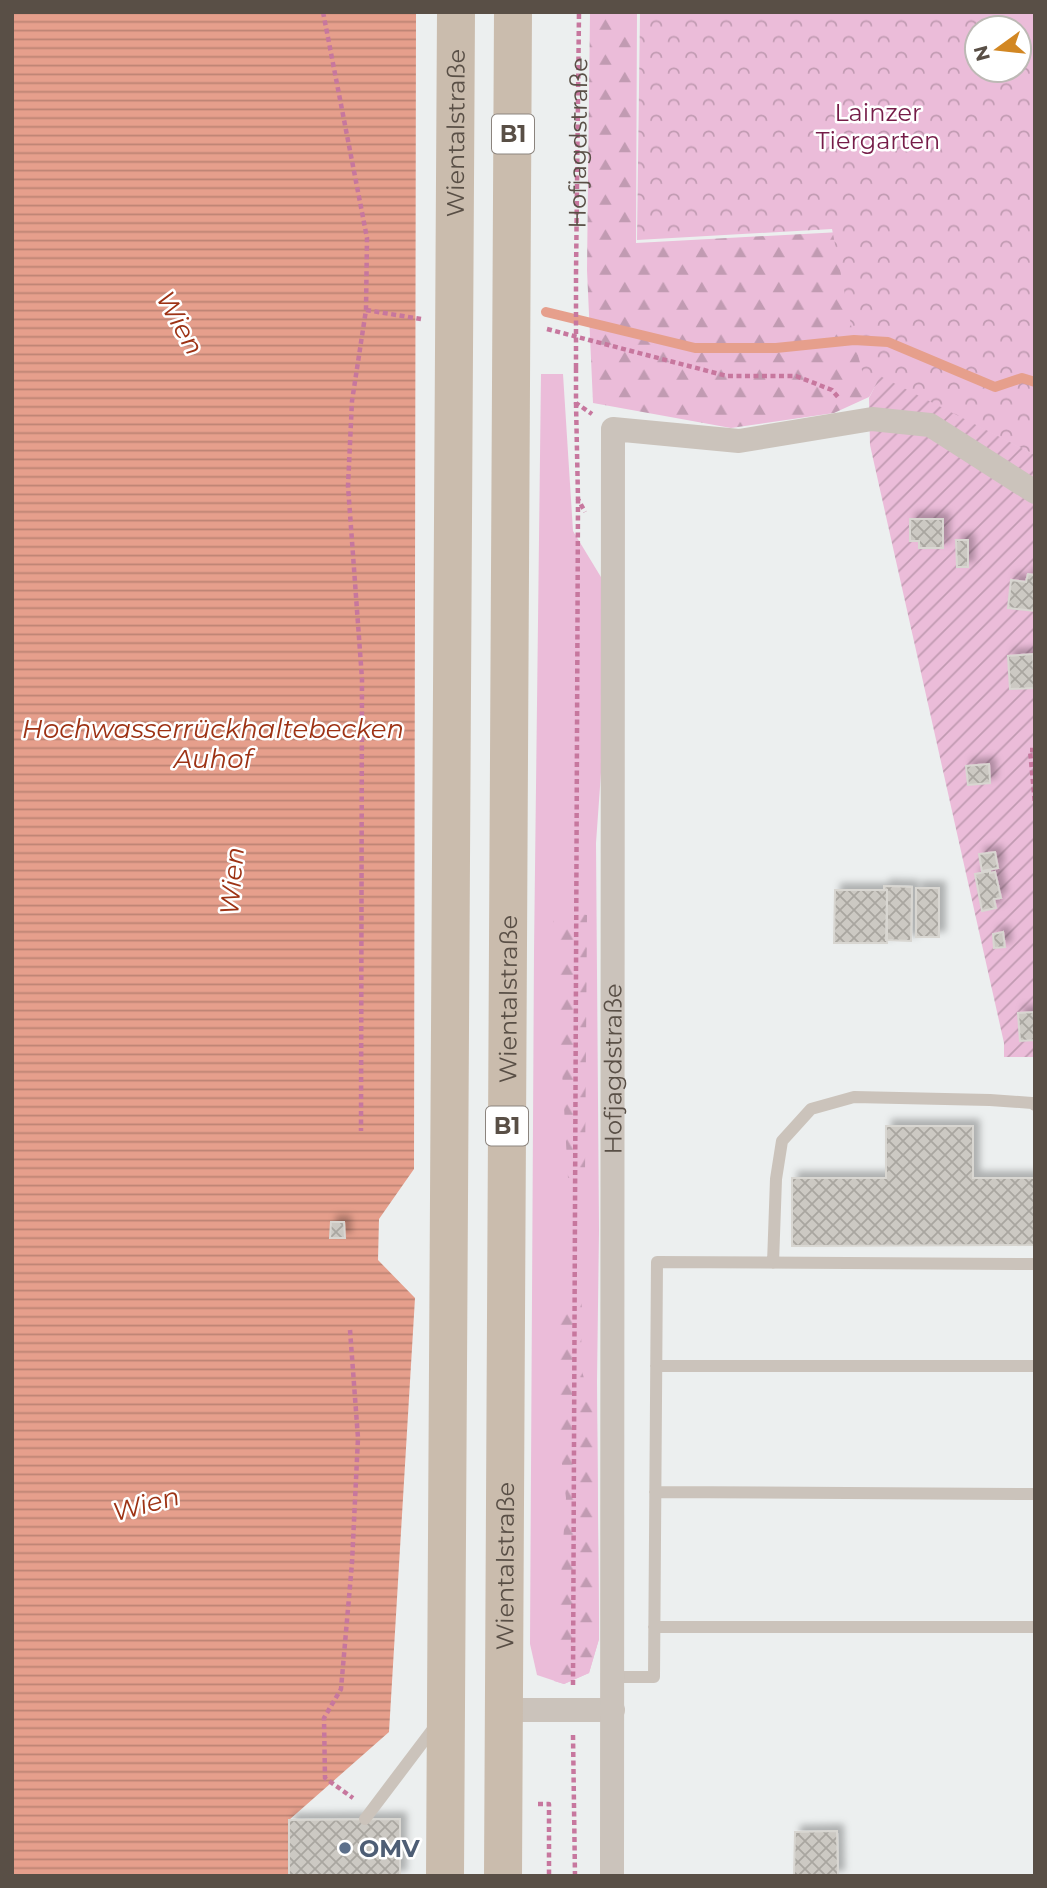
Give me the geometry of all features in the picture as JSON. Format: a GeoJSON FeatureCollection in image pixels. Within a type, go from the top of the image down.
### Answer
{"type":"FeatureCollection","features":[{"type":"Feature","properties":{"kind":"main road","name":"Wientalstraße"},"geometry":{"type":"LineString","coordinates":[[447,1711],[456,12]]}},
{"type":"Feature","properties":{"kind":"main road","name":"Wientalstraße"},"geometry":{"type":"LineString","coordinates":[[503,1876],[513,12]]}},
{"type":"Feature","properties":{"kind":"main road","name":"B1"},"geometry":{"type":"LineString","coordinates":[[445,1876],[447,1711]]}},
{"type":"Feature","properties":{"kind":"street"},"geometry":{"type":"LineString","coordinates":[[613,429],[738,441],[872,419],[930,425],[1035,492]]}},
{"type":"Feature","properties":{"kind":"street","name":"Hofjagdstraße"},"geometry":{"type":"LineString","coordinates":[[612,1876],[613,429]]}},
{"type":"Feature","properties":{"kind":"street"},"geometry":{"type":"LineString","coordinates":[[504,1710],[612,1710]]}},
{"type":"Feature","properties":{"kind":"lane"},"geometry":{"type":"LineString","coordinates":[[773,1263],[776,1179],[782,1141],[811,1109],[854,1097],[990,1100],[1035,1105]]}},
{"type":"Feature","properties":{"kind":"lane"},"geometry":{"type":"LineString","coordinates":[[612,1677],[654,1676],[657,1262],[1035,1264]]}},
{"type":"Feature","properties":{"kind":"lane"},"geometry":{"type":"LineString","coordinates":[[656,1366],[1035,1366]]}},
{"type":"Feature","properties":{"kind":"lane"},"geometry":{"type":"LineString","coordinates":[[655,1492],[1035,1494]]}},
{"type":"Feature","properties":{"kind":"lane"},"geometry":{"type":"LineString","coordinates":[[654,1627],[1035,1627]]}},
{"type":"Feature","properties":{"kind":"lane"},"geometry":{"type":"LineString","coordinates":[[365,1819],[447,1711]]}},
{"type":"Feature","properties":{"kind":"path"},"geometry":{"type":"LineString","coordinates":[[323,12],[368,238],[366,310],[352,401],[348,486],[362,679],[361,1131]]}},
{"type":"Feature","properties":{"kind":"path","name":"Hofjagdstraße"},"geometry":{"type":"LineString","coordinates":[[579,12],[576,403],[613,429]]}},
{"type":"Feature","properties":{"kind":"path"},"geometry":{"type":"LineString","coordinates":[[366,310],[422,319]]}},
{"type":"Feature","properties":{"kind":"path"},"geometry":{"type":"LineString","coordinates":[[547,328],[727,376],[796,376]]}},
{"type":"Feature","properties":{"kind":"path"},"geometry":{"type":"LineString","coordinates":[[575,1876],[573,1710],[578,499]]}},
{"type":"Feature","properties":{"kind":"path"},"geometry":{"type":"LineString","coordinates":[[1035,750],[1030,750],[1035,804]]}},
{"type":"Feature","properties":{"kind":"path"},"geometry":{"type":"LineString","coordinates":[[350,1330],[358,1438],[352,1563],[341,1689],[324,1718],[325,1779],[354,1799]]}},
{"type":"Feature","properties":{"kind":"path"},"geometry":{"type":"LineString","coordinates":[[532,1803],[549,1804],[549,1876]]}},
{"type":"Feature","properties":{"kind":"green space"},"geometry":{"type":"Polygon","coordinates":[[[590,12],[637,12],[636,243],[859,231],[812,12],[1035,12],[1035,455],[880,377],[869,397],[834,413],[731,428],[593,403],[587,270],[590,12]]]}},
{"type":"Feature","properties":{"kind":"green space","name":"Lainzer Tiergarten"},"geometry":{"type":"Polygon","coordinates":[[[640,12],[1035,12],[1035,455],[880,377],[869,397],[854,340],[832,229],[637,240],[640,12]]]}},
{"type":"Feature","properties":{"kind":"green space"},"geometry":{"type":"Polygon","coordinates":[[[541,374],[563,374],[573,531],[607,587],[602,759],[596,843],[599,1639],[589,1673],[564,1684],[537,1675],[530,1644],[541,374]]]}},
{"type":"Feature","properties":{"kind":"green space"},"geometry":{"type":"Polygon","coordinates":[[[880,376],[1035,455],[1035,1057],[1004,1057],[1004,1043],[870,445],[869,398],[880,376]]]}},
{"type":"Feature","properties":{"kind":"green space"},"geometry":{"type":"Polygon","coordinates":[[[553,911],[587,915],[585,1175],[568,1178],[553,911]]]}},
{"type":"Feature","properties":{"kind":"green space"},"geometry":{"type":"Polygon","coordinates":[[[582,1287],[581,1367],[597,1419],[599,1639],[589,1673],[564,1684],[554,1681],[566,1498],[557,1423],[557,1298],[582,1287]]]}},
{"type":"Feature","properties":{"kind":"water","name":"Hochwasserrückhaltebecken Auhof"},"geometry":{"type":"Polygon","coordinates":[[[12,12],[416,12],[414,1169],[379,1219],[378,1260],[415,1298],[389,1732],[289,1820],[289,1876],[12,1876],[12,12]]]}},
{"type":"Feature","properties":{"kind":"building"},"geometry":{"type":"Polygon","coordinates":[[[910,519],[943,519],[943,548],[919,548],[919,541],[910,541],[910,519]]]}},
{"type":"Feature","properties":{"kind":"building"},"geometry":{"type":"Polygon","coordinates":[[[956,540],[968,540],[968,567],[957,567],[956,540]]]}},
{"type":"Feature","properties":{"kind":"building"},"geometry":{"type":"Polygon","coordinates":[[[1028,574],[1035,575],[1035,611],[1008,608],[1011,580],[1026,582],[1028,574]]]}},
{"type":"Feature","properties":{"kind":"building"},"geometry":{"type":"Polygon","coordinates":[[[1033,654],[1035,688],[1010,689],[1008,656],[1033,654]]]}},
{"type":"Feature","properties":{"kind":"building"},"geometry":{"type":"Polygon","coordinates":[[[989,764],[990,783],[968,785],[966,766],[989,764]]]}},
{"type":"Feature","properties":{"kind":"building"},"geometry":{"type":"Polygon","coordinates":[[[995,852],[998,868],[982,871],[979,854],[995,852]]]}},
{"type":"Feature","properties":{"kind":"building"},"geometry":{"type":"Polygon","coordinates":[[[995,872],[1001,898],[994,899],[996,908],[982,911],[975,874],[995,872]]]}},
{"type":"Feature","properties":{"kind":"building"},"geometry":{"type":"Polygon","coordinates":[[[884,886],[912,887],[911,941],[886,940],[887,890],[884,890],[884,886]]]}},
{"type":"Feature","properties":{"kind":"building"},"geometry":{"type":"Polygon","coordinates":[[[916,888],[939,888],[939,937],[916,937],[916,888]]]}},
{"type":"Feature","properties":{"kind":"building"},"geometry":{"type":"Polygon","coordinates":[[[835,890],[887,890],[887,943],[834,943],[835,890]]]}},
{"type":"Feature","properties":{"kind":"building"},"geometry":{"type":"Polygon","coordinates":[[[1003,932],[1005,947],[994,948],[993,934],[1003,932]]]}},
{"type":"Feature","properties":{"kind":"building"},"geometry":{"type":"Polygon","coordinates":[[[1035,1012],[1035,1040],[1020,1041],[1018,1013],[1035,1012]]]}},
{"type":"Feature","properties":{"kind":"building"},"geometry":{"type":"Polygon","coordinates":[[[886,1126],[973,1126],[973,1178],[1035,1178],[1035,1245],[792,1246],[792,1178],[886,1178],[886,1126]]]}},
{"type":"Feature","properties":{"kind":"building"},"geometry":{"type":"Polygon","coordinates":[[[331,1222],[344,1222],[345,1238],[330,1238],[331,1222]]]}},
{"type":"Feature","properties":{"kind":"building","name":"OMV"},"geometry":{"type":"Polygon","coordinates":[[[400,1819],[400,1876],[289,1876],[289,1820],[400,1819]]]}},
{"type":"Feature","properties":{"kind":"building"},"geometry":{"type":"Polygon","coordinates":[[[837,1831],[838,1876],[794,1876],[795,1832],[837,1831]]]}},
{"type":"Feature","properties":{"kind":"waterway"},"geometry":{"type":"LineString","coordinates":[[546,312],[695,348],[776,348],[854,340],[888,342],[995,387],[1022,378],[1035,382]]}},
{"type":"Feature","properties":{"kind":"place","name":"OMV"},"geometry":{"type":"Point","coordinates":[345,1848]}},
{"type":"Feature","properties":{"kind":"water label","name":"Wien"},"geometry":{"type":"Point","coordinates":[180,323]}},
{"type":"Feature","properties":{"kind":"water label","name":"Wien"},"geometry":{"type":"Point","coordinates":[232,881]}},
{"type":"Feature","properties":{"kind":"water label","name":"Wien"},"geometry":{"type":"Point","coordinates":[146,1504]}}]}
